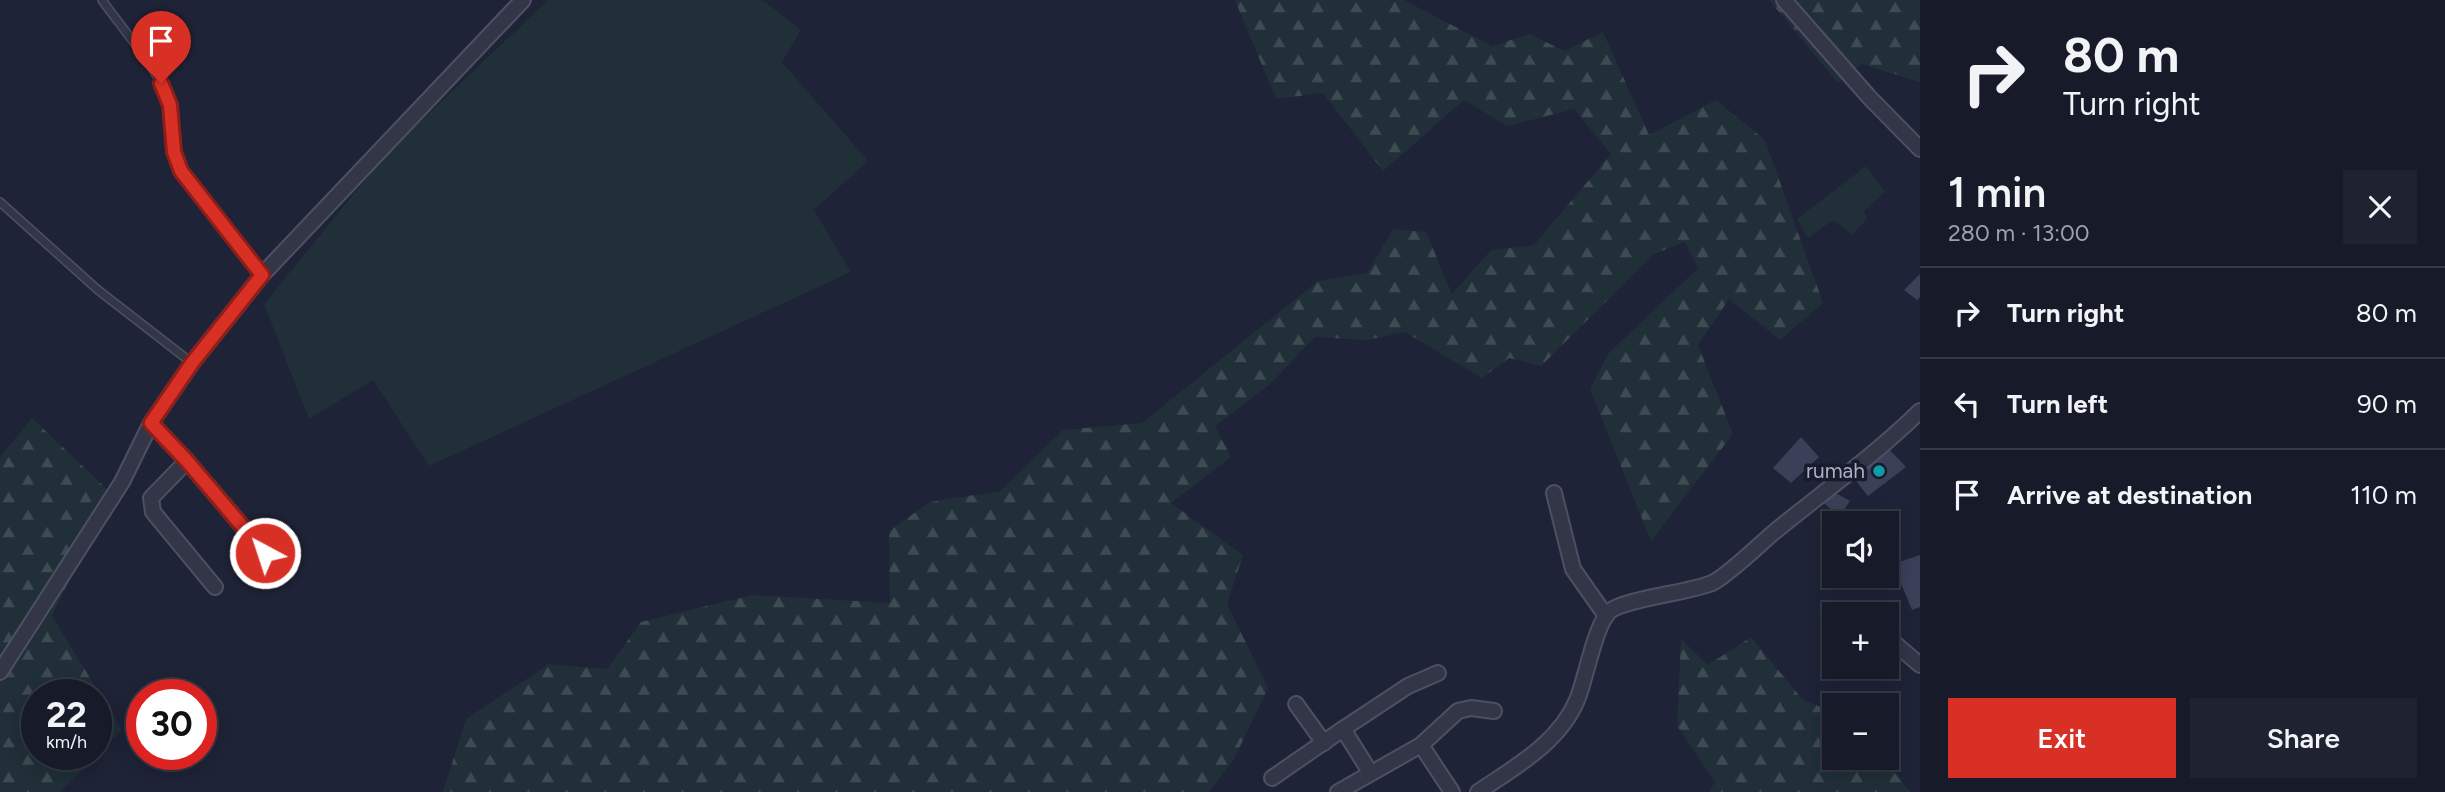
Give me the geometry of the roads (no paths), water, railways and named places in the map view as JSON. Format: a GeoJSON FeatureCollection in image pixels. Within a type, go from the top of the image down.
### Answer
{"type":"FeatureCollection","features":[{"type":"Feature","properties":{"kind":"street"},"geometry":{"type":"LineString","coordinates":[[1784,0],[1869,97],[1920,149]]}},
{"type":"Feature","properties":{"kind":"street"},"geometry":{"type":"LineString","coordinates":[[0,672],[122,482],[151,423],[192,363],[262,275],[521,1]]}},
{"type":"Feature","properties":{"kind":"street"},"geometry":{"type":"LineString","coordinates":[[1478,792],[1519,765],[1557,734],[1577,701],[1606,616],[1612,609],[1714,582],[1884,446],[1920,411]]}},
{"type":"Feature","properties":{"kind":"street"},"geometry":{"type":"LineString","coordinates":[[151,423],[265,553]]}},
{"type":"Feature","properties":{"kind":"street"},"geometry":{"type":"LineString","coordinates":[[187,461],[150,498],[150,505],[215,587]]}},
{"type":"Feature","properties":{"kind":"street"},"geometry":{"type":"LineString","coordinates":[[1554,493],[1573,569],[1606,616]]}},
{"type":"Feature","properties":{"kind":"street"},"geometry":{"type":"LineString","coordinates":[[1899,647],[1920,665]]}},
{"type":"Feature","properties":{"kind":"street"},"geometry":{"type":"LineString","coordinates":[[1272,778],[1408,686],[1438,673]]}},
{"type":"Feature","properties":{"kind":"street"},"geometry":{"type":"LineString","coordinates":[[1296,704],[1324,743]]}},
{"type":"Feature","properties":{"kind":"street"},"geometry":{"type":"LineString","coordinates":[[1338,792],[1421,745],[1458,711],[1471,708],[1494,711]]}},
{"type":"Feature","properties":{"kind":"street"},"geometry":{"type":"LineString","coordinates":[[1343,729],[1370,772]]}},
{"type":"Feature","properties":{"kind":"street"},"geometry":{"type":"LineString","coordinates":[[1421,745],[1452,792]]}},
{"type":"Feature","properties":{"kind":"lane"},"geometry":{"type":"LineString","coordinates":[[102,0],[161,83],[170,105],[174,152],[181,171],[262,275]]}},
{"type":"Feature","properties":{"kind":"lane"},"geometry":{"type":"LineString","coordinates":[[0,202],[99,290],[192,363]]}},
{"type":"Feature","properties":{"kind":"place","name":"rumah"},"geometry":{"type":"Point","coordinates":[1879,471]}}]}
